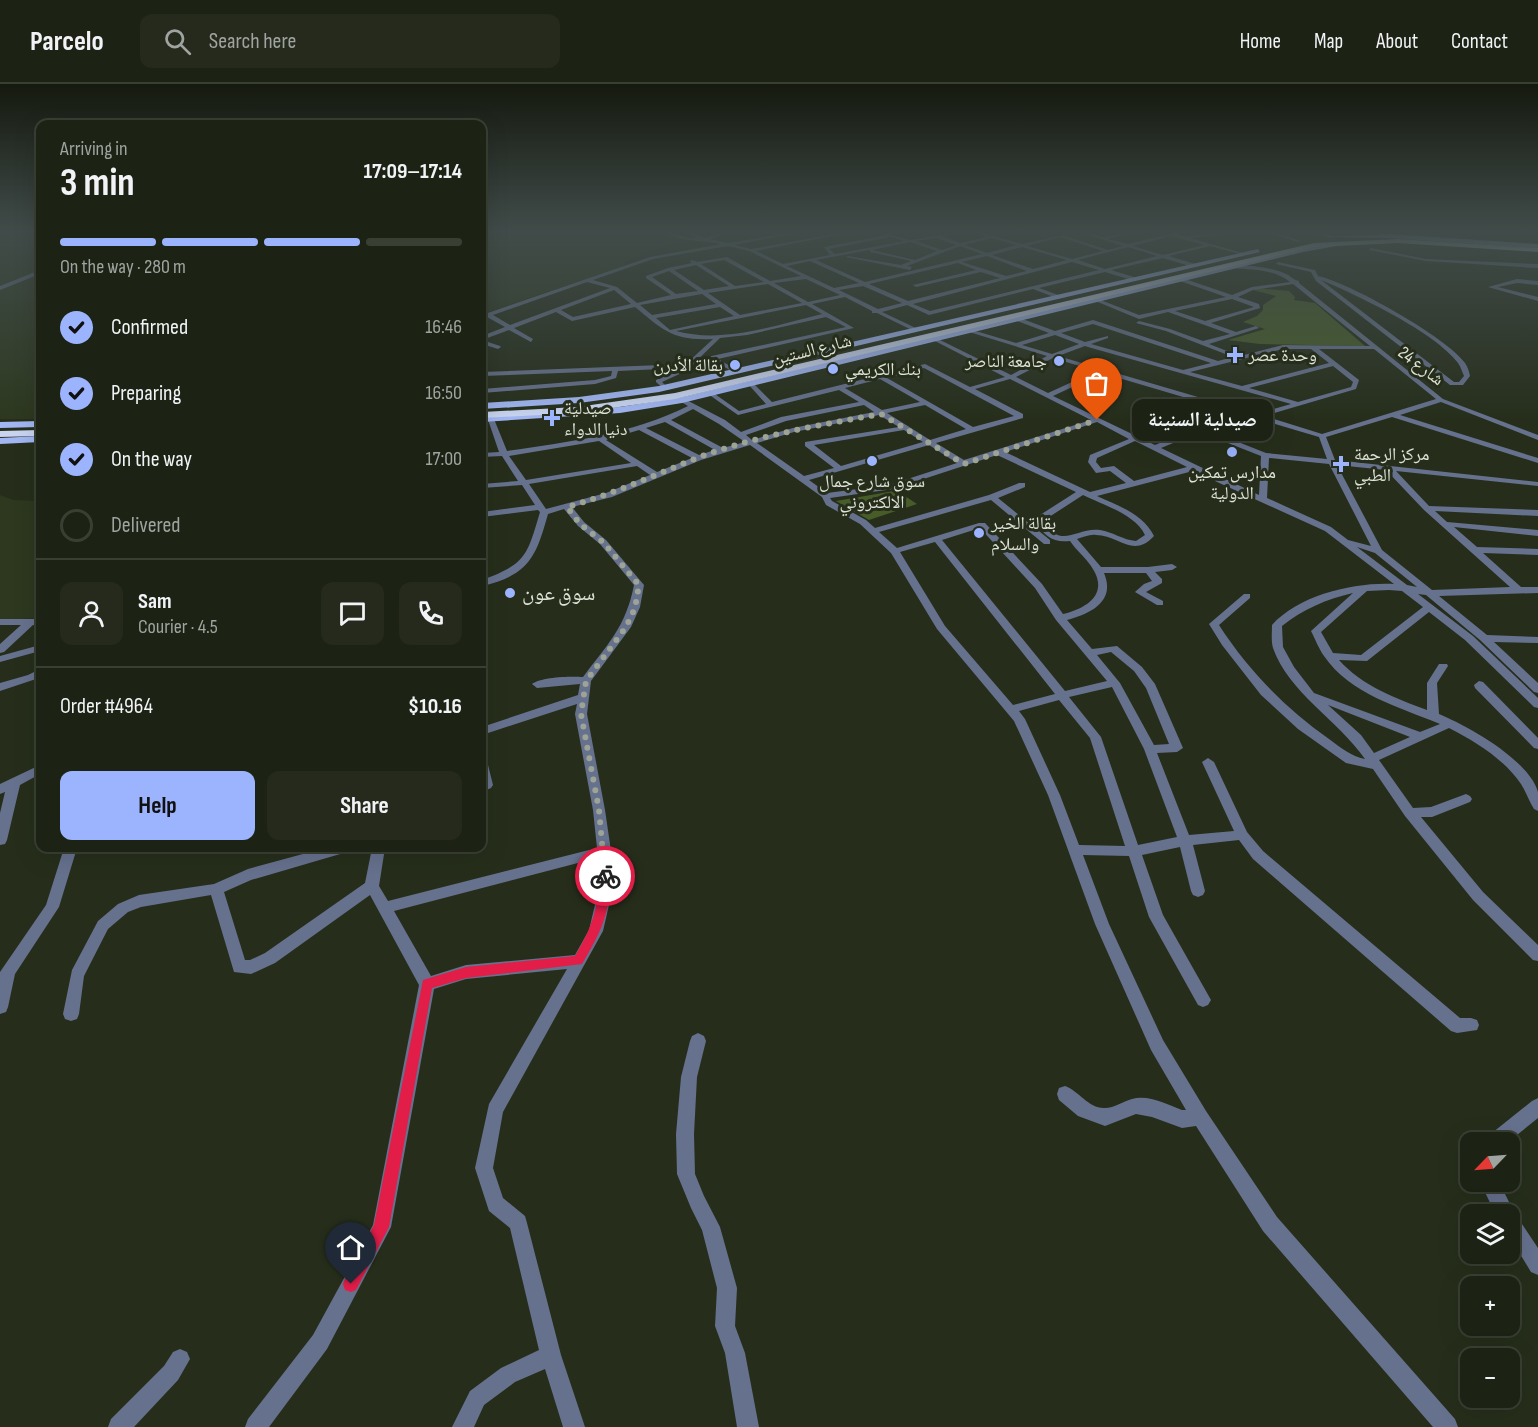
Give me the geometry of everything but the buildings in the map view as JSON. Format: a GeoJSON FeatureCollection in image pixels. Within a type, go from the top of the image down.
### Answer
{"type":"FeatureCollection","features":[{"type":"Feature","properties":{"kind":"highway","name":"شارع الستين"},"geometry":{"type":"LineString","coordinates":[[486,418],[679,398],[980,317],[1075,295]]}},
{"type":"Feature","properties":{"kind":"highway","name":"شارع الستين"},"geometry":{"type":"LineString","coordinates":[[486,408],[580,405],[662,390],[851,351],[1097,295]]}},
{"type":"Feature","properties":{"kind":"highway"},"geometry":{"type":"LineString","coordinates":[[0,432],[36,431]]}},
{"type":"Feature","properties":{"kind":"main road","name":"شارع الستين"},"geometry":{"type":"LineString","coordinates":[[662,390],[735,371],[934,339],[1017,319],[1085,295]]}},
{"type":"Feature","properties":{"kind":"main road","name":"شارع الستين"},"geometry":{"type":"LineString","coordinates":[[679,398],[750,383],[916,330],[1065,302],[1096,300],[1119,295]]}},
{"type":"Feature","properties":{"kind":"main road"},"geometry":{"type":"LineString","coordinates":[[0,425],[36,424]]}},
{"type":"Feature","properties":{"kind":"main road"},"geometry":{"type":"LineString","coordinates":[[0,441],[36,439]]}},
{"type":"Feature","properties":{"kind":"street"},"geometry":{"type":"LineString","coordinates":[[486,316],[548,295]]}},
{"type":"Feature","properties":{"kind":"street"},"geometry":{"type":"LineString","coordinates":[[486,338],[596,295]]}},
{"type":"Feature","properties":{"kind":"street"},"geometry":{"type":"LineString","coordinates":[[623,295],[677,335],[717,338],[826,315]]}},
{"type":"Feature","properties":{"kind":"street"},"geometry":{"type":"LineString","coordinates":[[556,309],[572,319],[684,295]]}},
{"type":"Feature","properties":{"kind":"street"},"geometry":{"type":"LineString","coordinates":[[706,295],[780,343]]}},
{"type":"Feature","properties":{"kind":"street"},"geometry":{"type":"LineString","coordinates":[[700,356],[714,357],[851,328],[790,295]]}},
{"type":"Feature","properties":{"kind":"street"},"geometry":{"type":"LineString","coordinates":[[844,295],[916,330]]}},
{"type":"Feature","properties":{"kind":"street"},"geometry":{"type":"LineString","coordinates":[[888,295],[929,313],[1007,295]]}},
{"type":"Feature","properties":{"kind":"street"},"geometry":{"type":"LineString","coordinates":[[669,331],[844,296],[876,311],[943,295]]}},
{"type":"Feature","properties":{"kind":"street"},"geometry":{"type":"LineString","coordinates":[[1049,295],[1065,302]]}},
{"type":"Feature","properties":{"kind":"street"},"geometry":{"type":"LineString","coordinates":[[1205,323],[1257,308],[1257,305],[1225,295]]}},
{"type":"Feature","properties":{"kind":"street"},"geometry":{"type":"LineString","coordinates":[[1096,300],[1139,317],[1238,295]]}},
{"type":"Feature","properties":{"kind":"street","name":"شارع 24"},"geometry":{"type":"LineString","coordinates":[[1320,295],[1372,348],[1441,400],[1538,437]]}},
{"type":"Feature","properties":{"kind":"street","name":"شارع 24"},"geometry":{"type":"LineString","coordinates":[[1323,295],[1446,398],[1538,437]]}},
{"type":"Feature","properties":{"kind":"street"},"geometry":{"type":"LineString","coordinates":[[1326,295],[1449,382],[1458,385],[1467,376],[1466,368],[1433,337],[1384,307],[1345,295]]}},
{"type":"Feature","properties":{"kind":"street"},"geometry":{"type":"LineString","coordinates":[[1522,295],[1538,299]]}},
{"type":"Feature","properties":{"kind":"street"},"geometry":{"type":"LineString","coordinates":[[652,317],[720,305]]}},
{"type":"Feature","properties":{"kind":"street"},"geometry":{"type":"LineString","coordinates":[[1170,311],[1237,334]]}},
{"type":"Feature","properties":{"kind":"street"},"geometry":{"type":"LineString","coordinates":[[486,316],[531,340]]}},
{"type":"Feature","properties":{"kind":"street"},"geometry":{"type":"LineString","coordinates":[[1017,319],[1083,343],[1295,404]]}},
{"type":"Feature","properties":{"kind":"street"},"geometry":{"type":"LineString","coordinates":[[1016,344],[1093,322],[1218,363]]}},
{"type":"Feature","properties":{"kind":"street"},"geometry":{"type":"LineString","coordinates":[[1139,323],[1168,330],[1241,358]]}},
{"type":"Feature","properties":{"kind":"street"},"geometry":{"type":"LineString","coordinates":[[1204,343],[1256,328]]}},
{"type":"Feature","properties":{"kind":"street"},"geometry":{"type":"LineString","coordinates":[[969,331],[1322,436],[1441,400]]}},
{"type":"Feature","properties":{"kind":"street"},"geometry":{"type":"LineString","coordinates":[[969,389],[1011,376],[1083,343],[1106,337]]}},
{"type":"Feature","properties":{"kind":"street"},"geometry":{"type":"LineString","coordinates":[[662,390],[658,381],[688,366],[717,338]]}},
{"type":"Feature","properties":{"kind":"street"},"geometry":{"type":"LineString","coordinates":[[934,339],[1194,468],[1328,529],[1469,638],[1538,704]]}},
{"type":"Feature","properties":{"kind":"street"},"geometry":{"type":"LineString","coordinates":[[486,342],[498,346]]}},
{"type":"Feature","properties":{"kind":"street"},"geometry":{"type":"LineString","coordinates":[[1184,372],[1283,347],[1372,348]]}},
{"type":"Feature","properties":{"kind":"street"},"geometry":{"type":"LineString","coordinates":[[1257,416],[1354,388],[1357,381],[1312,347]]}},
{"type":"Feature","properties":{"kind":"street"},"geometry":{"type":"LineString","coordinates":[[714,357],[735,371]]}},
{"type":"Feature","properties":{"kind":"street"},"geometry":{"type":"LineString","coordinates":[[1242,388],[1334,364]]}},
{"type":"Feature","properties":{"kind":"street"},"geometry":{"type":"LineString","coordinates":[[486,374],[688,366]]}},
{"type":"Feature","properties":{"kind":"street"},"geometry":{"type":"LineString","coordinates":[[710,393],[738,413],[925,366],[1020,416],[803,479]]}},
{"type":"Feature","properties":{"kind":"street"},"geometry":{"type":"LineString","coordinates":[[486,391],[595,382],[611,379],[614,377],[615,370]]}},
{"type":"Feature","properties":{"kind":"street"},"geometry":{"type":"LineString","coordinates":[[1049,395],[1103,370]]}},
{"type":"Feature","properties":{"kind":"street"},"geometry":{"type":"LineString","coordinates":[[881,377],[972,429]]}},
{"type":"Feature","properties":{"kind":"street"},"geometry":{"type":"LineString","coordinates":[[750,383],[771,405]]}},
{"type":"Feature","properties":{"kind":"street"},"geometry":{"type":"LineString","coordinates":[[839,387],[964,464]]}},
{"type":"Feature","properties":{"kind":"street"},"geometry":{"type":"LineString","coordinates":[[679,398],[740,435],[803,479],[825,496],[829,502],[863,522],[895,551],[941,627],[1012,709],[1018,719],[1054,795],[1102,924],[1157,1045],[1200,1117],[1270,1224],[1447,1427]]}},
{"type":"Feature","properties":{"kind":"street"},"geometry":{"type":"LineString","coordinates":[[797,398],[822,412]]}},
{"type":"Feature","properties":{"kind":"street"},"geometry":{"type":"LineString","coordinates":[[740,435],[784,419],[865,403]]}},
{"type":"Feature","properties":{"kind":"street"},"geometry":{"type":"LineString","coordinates":[[486,515],[567,507],[609,495],[698,458],[749,442],[793,430],[927,403]]}},
{"type":"Feature","properties":{"kind":"street"},"geometry":{"type":"LineString","coordinates":[[1140,405],[1265,455],[1538,484]]}},
{"type":"Feature","properties":{"kind":"street"},"geometry":{"type":"LineString","coordinates":[[486,454],[504,454],[600,439],[666,420],[694,406]]}},
{"type":"Feature","properties":{"kind":"street"},"geometry":{"type":"LineString","coordinates":[[1389,414],[1538,461]]}},
{"type":"Feature","properties":{"kind":"street"},"geometry":{"type":"LineString","coordinates":[[666,420],[722,451]]}},
{"type":"Feature","properties":{"kind":"street"},"geometry":{"type":"LineString","coordinates":[[825,496],[890,487],[1097,420]]}},
{"type":"Feature","properties":{"kind":"street"},"geometry":{"type":"LineString","coordinates":[[486,422],[522,483],[541,510],[531,556],[524,565],[486,582]]}},
{"type":"Feature","properties":{"kind":"street"},"geometry":{"type":"LineString","coordinates":[[640,427],[698,458]]}},
{"type":"Feature","properties":{"kind":"street"},"geometry":{"type":"LineString","coordinates":[[839,468],[808,444],[904,428]]}},
{"type":"Feature","properties":{"kind":"street"},"geometry":{"type":"LineString","coordinates":[[1155,447],[1200,429]]}},
{"type":"Feature","properties":{"kind":"street"},"geometry":{"type":"LineString","coordinates":[[1322,436],[1332,463],[1378,551]]}},
{"type":"Feature","properties":{"kind":"street"},"geometry":{"type":"LineString","coordinates":[[600,439],[657,476]]}},
{"type":"Feature","properties":{"kind":"street"},"geometry":{"type":"LineString","coordinates":[[1132,484],[1111,468],[1099,471],[1092,462],[1093,457],[1134,439]]}},
{"type":"Feature","properties":{"kind":"street"},"geometry":{"type":"LineString","coordinates":[[1000,453],[1086,494],[1125,512],[1145,526],[1150,536],[1147,540],[1131,543],[1097,531],[1072,538],[1056,539],[1050,536],[1040,522],[1043,517],[1086,494],[1194,468]]}},
{"type":"Feature","properties":{"kind":"street"},"geometry":{"type":"LineString","coordinates":[[1263,498],[1265,455]]}},
{"type":"Feature","properties":{"kind":"street"},"geometry":{"type":"LineString","coordinates":[[486,486],[522,483],[638,464]]}},
{"type":"Feature","properties":{"kind":"street"},"geometry":{"type":"LineString","coordinates":[[1388,468],[1427,508],[1518,589]]}},
{"type":"Feature","properties":{"kind":"street"},"geometry":{"type":"LineString","coordinates":[[874,531],[992,497],[1022,485]]}},
{"type":"Feature","properties":{"kind":"street"},"geometry":{"type":"LineString","coordinates":[[992,497],[1052,545]]}},
{"type":"Feature","properties":{"kind":"street"},"geometry":{"type":"LineString","coordinates":[[567,507],[580,524],[603,542],[639,585],[637,601],[626,627],[586,681],[582,698],[581,714],[604,851],[605,892],[596,931],[495,1110],[484,1168],[496,1204],[518,1223],[551,1355],[574,1427]]}},
{"type":"Feature","properties":{"kind":"street"},"geometry":{"type":"LineString","coordinates":[[1427,508],[1538,513]]}},
{"type":"Feature","properties":{"kind":"street"},"geometry":{"type":"LineString","coordinates":[[1445,524],[1538,533]]}},
{"type":"Feature","properties":{"kind":"street"},"geometry":{"type":"LineString","coordinates":[[895,551],[982,525],[1040,586],[1060,618],[1115,684],[1150,749],[1185,841],[1197,891]]}},
{"type":"Feature","properties":{"kind":"street"},"geometry":{"type":"LineString","coordinates":[[1060,618],[1080,614],[1096,603],[1103,593],[1104,582],[1098,570],[1072,538]]}},
{"type":"Feature","properties":{"kind":"street"},"geometry":{"type":"LineString","coordinates":[[937,539],[1095,737],[1156,917],[1203,1000]]}},
{"type":"Feature","properties":{"kind":"street"},"geometry":{"type":"LineString","coordinates":[[1344,540],[1378,551],[1484,638],[1538,689]]}},
{"type":"Feature","properties":{"kind":"street"},"geometry":{"type":"LineString","coordinates":[[1475,550],[1538,552]]}},
{"type":"Feature","properties":{"kind":"street"},"geometry":{"type":"LineString","coordinates":[[1098,570],[1148,570],[1172,567]]}},
{"type":"Feature","properties":{"kind":"street"},"geometry":{"type":"LineString","coordinates":[[1148,570],[1157,579],[1157,583],[1147,586],[1140,592],[1160,603]]}},
{"type":"Feature","properties":{"kind":"street"},"geometry":{"type":"LineString","coordinates":[[1538,590],[1430,594],[1404,588],[1347,591],[1291,611],[1277,625],[1278,647],[1289,668],[1309,694],[1357,738],[1410,813],[1478,896],[1538,955]]}},
{"type":"Feature","properties":{"kind":"street"},"geometry":{"type":"LineString","coordinates":[[1364,590],[1316,631],[1321,645],[1329,656],[1351,679],[1376,694],[1466,732],[1494,751],[1526,782],[1538,806]]}},
{"type":"Feature","properties":{"kind":"street"},"geometry":{"type":"LineString","coordinates":[[1247,596],[1214,624],[1226,643],[1265,692],[1302,726],[1350,759],[1376,762],[1419,736],[1449,724]]}},
{"type":"Feature","properties":{"kind":"street"},"geometry":{"type":"LineString","coordinates":[[1329,656],[1363,659],[1429,607]]}},
{"type":"Feature","properties":{"kind":"street"},"geometry":{"type":"LineString","coordinates":[[0,622],[35,622]]}},
{"type":"Feature","properties":{"kind":"street"},"geometry":{"type":"LineString","coordinates":[[0,650],[35,622]]}},
{"type":"Feature","properties":{"kind":"street"},"geometry":{"type":"LineString","coordinates":[[1484,638],[1538,640]]}},
{"type":"Feature","properties":{"kind":"street"},"geometry":{"type":"LineString","coordinates":[[1090,653],[1113,648],[1138,669],[1151,687],[1177,748],[1150,749]]}},
{"type":"Feature","properties":{"kind":"street"},"geometry":{"type":"LineString","coordinates":[[0,659],[36,649]]}},
{"type":"Feature","properties":{"kind":"street"},"geometry":{"type":"LineString","coordinates":[[1433,717],[1432,683],[1443,666]]}},
{"type":"Feature","properties":{"kind":"street"},"geometry":{"type":"LineString","coordinates":[[0,687],[36,674]]}},
{"type":"Feature","properties":{"kind":"street"},"geometry":{"type":"LineString","coordinates":[[537,684],[572,680],[586,681]]}},
{"type":"Feature","properties":{"kind":"street"},"geometry":{"type":"LineString","coordinates":[[1012,709],[1078,690],[1115,684]]}},
{"type":"Feature","properties":{"kind":"street"},"geometry":{"type":"LineString","coordinates":[[1479,685],[1538,745]]}},
{"type":"Feature","properties":{"kind":"street"},"geometry":{"type":"LineString","coordinates":[[1309,694],[1419,736]]}},
{"type":"Feature","properties":{"kind":"street"},"geometry":{"type":"LineString","coordinates":[[486,730],[582,698]]}},
{"type":"Feature","properties":{"kind":"street"},"geometry":{"type":"LineString","coordinates":[[1208,762],[1242,835],[1258,855],[1457,1026],[1471,1025]]}},
{"type":"Feature","properties":{"kind":"street"},"geometry":{"type":"LineString","coordinates":[[0,789],[36,771]]}},
{"type":"Feature","properties":{"kind":"street"},"geometry":{"type":"LineString","coordinates":[[0,840],[14,782]]}},
{"type":"Feature","properties":{"kind":"street"},"geometry":{"type":"LineString","coordinates":[[1410,813],[1432,812],[1466,799]]}},
{"type":"Feature","properties":{"kind":"street"},"geometry":{"type":"LineString","coordinates":[[1075,850],[1134,851],[1185,841],[1242,835]]}},
{"type":"Feature","properties":{"kind":"street"},"geometry":{"type":"LineString","coordinates":[[384,908],[604,851]]}},
{"type":"Feature","properties":{"kind":"street"},"geometry":{"type":"LineString","coordinates":[[0,1007],[8,972],[52,907],[69,852]]}},
{"type":"Feature","properties":{"kind":"street"},"geometry":{"type":"LineString","coordinates":[[71,1014],[77,975],[103,925],[123,908],[138,901],[216,889],[248,875],[328,852]]}},
{"type":"Feature","properties":{"kind":"street"},"geometry":{"type":"LineString","coordinates":[[256,1427],[320,1342],[382,1227],[427,984],[372,886],[377,852]]}},
{"type":"Feature","properties":{"kind":"street"},"geometry":{"type":"LineString","coordinates":[[216,889],[239,967],[251,967],[270,958],[372,886]]}},
{"type":"Feature","properties":{"kind":"street"},"geometry":{"type":"LineString","coordinates":[[427,984],[466,972],[578,961]]}},
{"type":"Feature","properties":{"kind":"street"},"geometry":{"type":"LineString","coordinates":[[698,1041],[689,1077],[685,1134],[686,1174],[697,1202],[711,1227],[727,1288],[725,1326],[735,1353],[748,1427]]}},
{"type":"Feature","properties":{"kind":"street"},"geometry":{"type":"LineString","coordinates":[[1065,1094],[1084,1110],[1105,1117],[1136,1107],[1152,1108],[1182,1119],[1200,1117]]}},
{"type":"Feature","properties":{"kind":"street"},"geometry":{"type":"LineString","coordinates":[[1507,1132],[1538,1107]]}},
{"type":"Feature","properties":{"kind":"street"},"geometry":{"type":"LineString","coordinates":[[1520,1236],[1538,1265]]}},
{"type":"Feature","properties":{"kind":"street"},"geometry":{"type":"LineString","coordinates":[[463,1427],[477,1398],[508,1375],[551,1355]]}},
{"type":"Feature","properties":{"kind":"street"},"geometry":{"type":"LineString","coordinates":[[119,1427],[171,1373],[180,1359]]}},
{"type":"Feature","properties":{"kind":"shaded area"},"geometry":{"type":"Polygon","coordinates":[[[0,295],[36,295],[36,419],[0,419],[0,295]]]}},
{"type":"Feature","properties":{"kind":"shaded area"},"geometry":{"type":"Polygon","coordinates":[[[486,295],[539,295],[486,313],[486,295]]]}},
{"type":"Feature","properties":{"kind":"shaded area"},"geometry":{"type":"Polygon","coordinates":[[[0,495],[13,500],[36,501],[36,618],[0,620],[0,495]]]}},
{"type":"Feature","properties":{"kind":"green space"},"geometry":{"type":"Polygon","coordinates":[[[1271,295],[1293,295],[1294,300],[1315,303],[1365,346],[1260,344],[1228,340],[1265,329],[1243,322],[1257,316],[1263,310],[1263,305],[1276,296],[1271,295]]]}},
{"type":"Feature","properties":{"kind":"green space"},"geometry":{"type":"Polygon","coordinates":[[[894,491],[917,504],[869,520],[836,501],[894,491]]]}},
{"type":"Feature","properties":{"kind":"way so far"},"geometry":{"type":"LineString","coordinates":[[605,876],[599,810],[581,714],[582,698],[586,681],[626,627],[635,608],[639,585],[603,542],[580,524],[567,507],[609,495],[698,458],[749,442],[793,430],[881,414],[964,464],[1097,420]]}},
{"type":"Feature","properties":{"kind":"place","name":"وحدة عصر"},"geometry":{"type":"Point","coordinates":[1235,355]}},
{"type":"Feature","properties":{"kind":"place","name":"جامعة الناصر"},"geometry":{"type":"Point","coordinates":[1059,361]}},
{"type":"Feature","properties":{"kind":"place","name":"بقالة الأدرن"},"geometry":{"type":"Point","coordinates":[735,365]}},
{"type":"Feature","properties":{"kind":"place","name":"بنك الكريمي"},"geometry":{"type":"Point","coordinates":[833,369]}},
{"type":"Feature","properties":{"kind":"place","name":"صيدلية دنيا الدواء"},"geometry":{"type":"Point","coordinates":[552,418]}},
{"type":"Feature","properties":{"kind":"place","name":"صيدلية السنينة"},"geometry":{"type":"Point","coordinates":[1097,420]}},
{"type":"Feature","properties":{"kind":"place","name":"مدارس تمكين الدولية"},"geometry":{"type":"Point","coordinates":[1232,452]}},
{"type":"Feature","properties":{"kind":"place","name":"سوق شارع جمال الالكتروني"},"geometry":{"type":"Point","coordinates":[872,461]}},
{"type":"Feature","properties":{"kind":"place","name":"مركز الرحمة الطبي"},"geometry":{"type":"Point","coordinates":[1341,464]}},
{"type":"Feature","properties":{"kind":"place","name":"بقالة الخير والسلام"},"geometry":{"type":"Point","coordinates":[979,533]}},
{"type":"Feature","properties":{"kind":"place","name":"سوق عون"},"geometry":{"type":"Point","coordinates":[510,593]}},
{"type":"Feature","properties":{"kind":"route"},"geometry":{"type":"LineString","coordinates":[[351,1284],[382,1227],[427,984],[466,972],[578,961],[596,931],[605,892],[605,876]]}}]}
